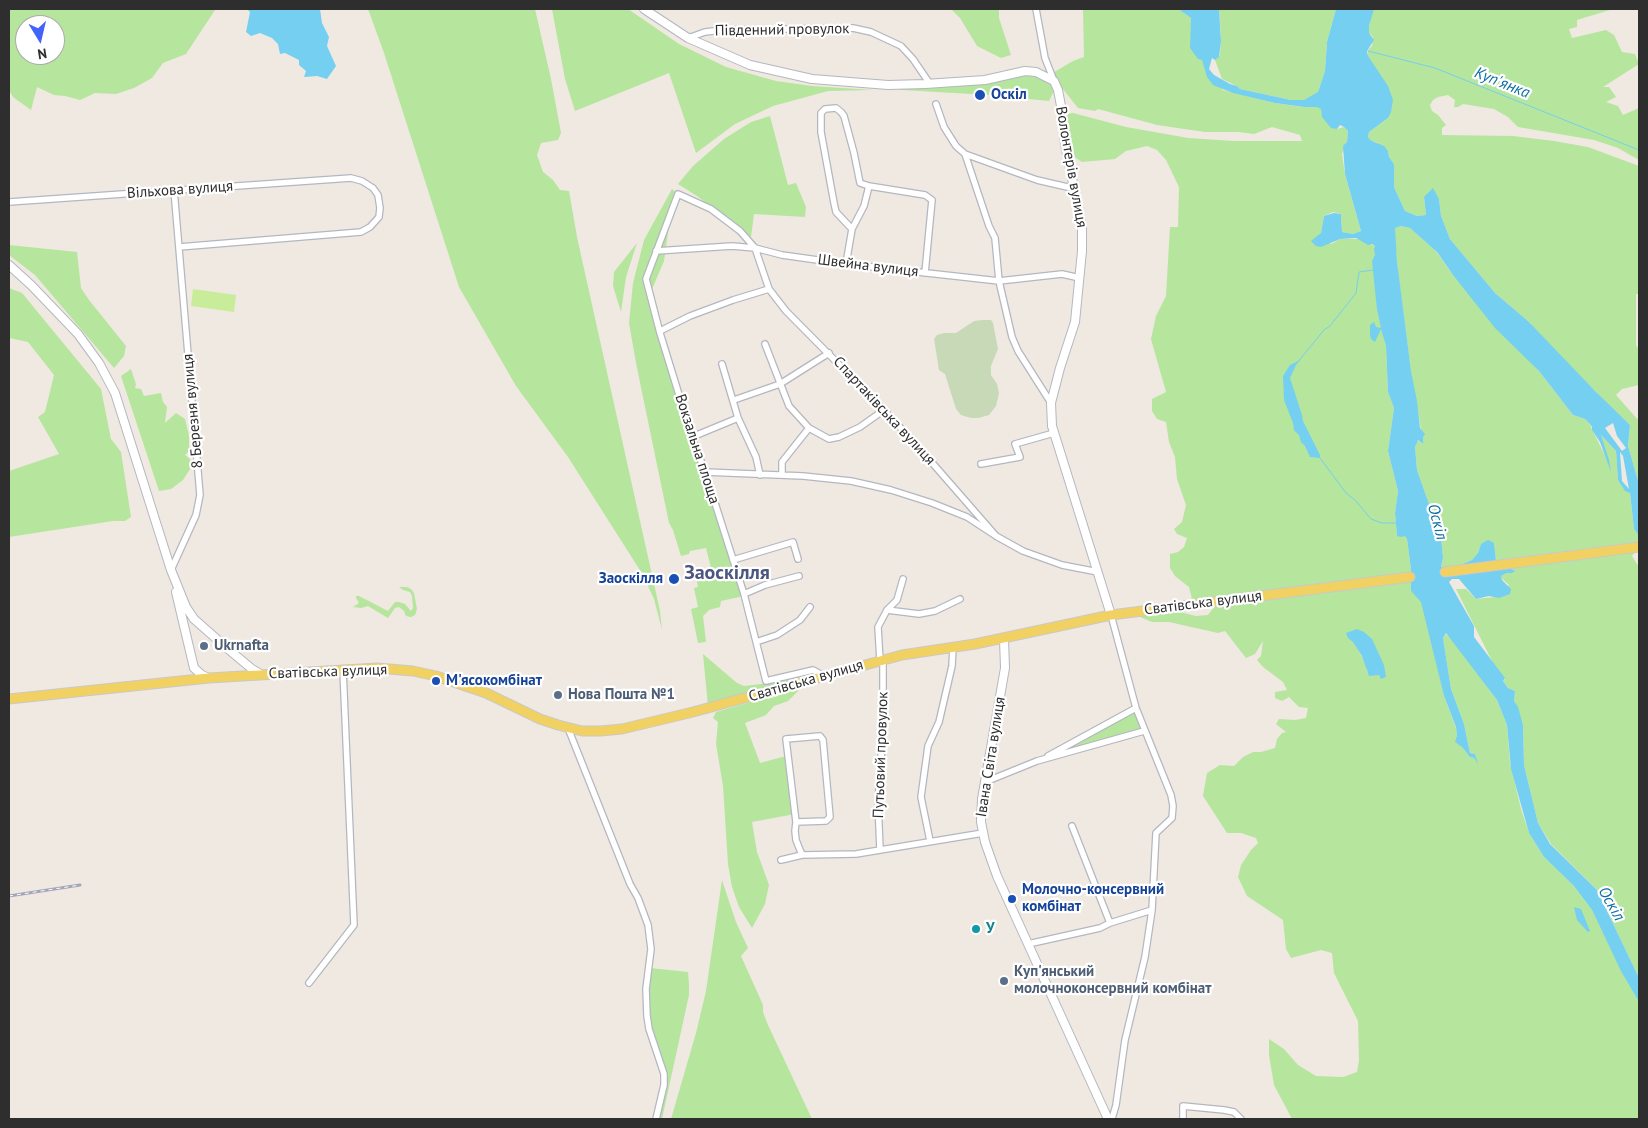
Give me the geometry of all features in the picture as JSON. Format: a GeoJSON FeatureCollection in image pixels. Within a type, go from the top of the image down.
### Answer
{"type":"FeatureCollection","features":[{"type":"Feature","properties":{"kind":"main road"},"geometry":{"type":"LineString","coordinates":[[1444,572],[1635,548]]}},
{"type":"Feature","properties":{"kind":"main road","name":"Сватівська вулиця"},"geometry":{"type":"LineString","coordinates":[[9,699],[209,678],[377,668],[413,671],[436,676],[486,693],[540,719],[582,731],[601,731],[622,729],[657,721],[902,655],[1004,638],[1111,615],[1410,577]]}},
{"type":"Feature","properties":{"kind":"street"},"geometry":{"type":"LineString","coordinates":[[644,9],[688,38],[750,64],[812,79],[888,85],[930,84],[985,80],[1026,71],[1036,72],[1054,81]]}},
{"type":"Feature","properties":{"kind":"street","name":"Волонтерів вулиця"},"geometry":{"type":"LineString","coordinates":[[1036,9],[1045,58],[1059,98],[1065,144],[1076,189],[1082,227],[1080,278],[1075,322],[1051,403],[1052,426],[1111,615]]}},
{"type":"Feature","properties":{"kind":"street","name":"Південний провулок"},"geometry":{"type":"LineString","coordinates":[[688,38],[705,32],[722,30],[854,28],[870,32],[901,46],[913,59],[930,84]]}},
{"type":"Feature","properties":{"kind":"street"},"geometry":{"type":"LineString","coordinates":[[936,104],[944,127],[956,146],[965,154],[1038,180],[1076,189]]}},
{"type":"Feature","properties":{"kind":"street"},"geometry":{"type":"LineString","coordinates":[[852,230],[836,212],[821,132],[821,113],[825,109],[836,108],[844,116],[860,183],[925,194],[932,200],[925,273]]}},
{"type":"Feature","properties":{"kind":"street"},"geometry":{"type":"LineString","coordinates":[[965,154],[989,226],[995,238],[999,281],[1015,344],[1051,403]]}},
{"type":"Feature","properties":{"kind":"street","name":"Вільхова вулиця"},"geometry":{"type":"LineString","coordinates":[[9,202],[351,178],[362,181],[373,188],[378,195],[379,217],[370,227],[361,232],[179,247]]}},
{"type":"Feature","properties":{"kind":"street"},"geometry":{"type":"LineString","coordinates":[[846,264],[852,230],[864,206],[869,186]]}},
{"type":"Feature","properties":{"kind":"street","name":"8 Березня вулиця"},"geometry":{"type":"LineString","coordinates":[[171,570],[182,551],[196,515],[200,496],[174,190]]}},
{"type":"Feature","properties":{"kind":"street","name":"Вокзальна площа"},"geometry":{"type":"LineString","coordinates":[[755,248],[740,231],[711,210],[678,194],[646,279],[692,437],[744,594],[766,681],[813,670],[824,676]]}},
{"type":"Feature","properties":{"kind":"street","name":"Швейна вулиця"},"geometry":{"type":"LineString","coordinates":[[656,251],[732,246],[755,248],[782,255],[846,264],[999,281],[1062,274],[1080,278]]}},
{"type":"Feature","properties":{"kind":"street","name":"Спартаківська вулиця"},"geometry":{"type":"LineString","coordinates":[[755,248],[770,289],[786,311],[884,410],[996,536]]}},
{"type":"Feature","properties":{"kind":"street"},"geometry":{"type":"LineString","coordinates":[[9,265],[31,284],[78,334],[99,363],[115,393],[171,570],[194,668],[209,678]]}},
{"type":"Feature","properties":{"kind":"street"},"geometry":{"type":"LineString","coordinates":[[660,331],[690,316],[770,289]]}},
{"type":"Feature","properties":{"kind":"street"},"geometry":{"type":"LineString","coordinates":[[765,344],[789,406],[809,428],[829,439],[839,437],[860,428],[884,410]]}},
{"type":"Feature","properties":{"kind":"street"},"geometry":{"type":"LineString","coordinates":[[734,400],[780,384],[829,353]]}},
{"type":"Feature","properties":{"kind":"street"},"geometry":{"type":"LineString","coordinates":[[722,364],[738,418],[756,457],[760,474]]}},
{"type":"Feature","properties":{"kind":"street"},"geometry":{"type":"LineString","coordinates":[[692,437],[738,418]]}},
{"type":"Feature","properties":{"kind":"street"},"geometry":{"type":"LineString","coordinates":[[782,474],[782,462],[809,428]]}},
{"type":"Feature","properties":{"kind":"street"},"geometry":{"type":"LineString","coordinates":[[982,464],[1020,457],[1016,444],[1054,433]]}},
{"type":"Feature","properties":{"kind":"street"},"geometry":{"type":"LineString","coordinates":[[705,472],[782,474],[851,481],[890,490],[932,503],[967,517],[1024,551],[1062,565],[1098,572]]}},
{"type":"Feature","properties":{"kind":"street"},"geometry":{"type":"LineString","coordinates":[[733,560],[793,542],[798,559]]}},
{"type":"Feature","properties":{"kind":"street"},"geometry":{"type":"LineString","coordinates":[[171,570],[186,607],[194,618],[252,670],[262,674]]}},
{"type":"Feature","properties":{"kind":"street"},"geometry":{"type":"LineString","coordinates":[[744,594],[766,585],[799,576]]}},
{"type":"Feature","properties":{"kind":"street","name":"Путьовий провулок"},"geometry":{"type":"LineString","coordinates":[[880,850],[878,803],[884,729],[882,660],[878,627],[887,610],[897,600],[903,579]]}},
{"type":"Feature","properties":{"kind":"street"},"geometry":{"type":"LineString","coordinates":[[887,610],[919,614],[935,611],[960,599]]}},
{"type":"Feature","properties":{"kind":"street"},"geometry":{"type":"LineString","coordinates":[[756,642],[778,635],[800,620],[810,607]]}},
{"type":"Feature","properties":{"kind":"street"},"geometry":{"type":"LineString","coordinates":[[1111,615],[1136,708],[1171,795],[1173,806],[1172,818],[1156,833],[1152,910],[1145,957],[1126,1040],[1112,1119]]}},
{"type":"Feature","properties":{"kind":"street","name":"Івана Світа вулиця"},"geometry":{"type":"LineString","coordinates":[[1004,638],[1005,668],[982,799],[981,822],[983,833],[997,876],[1108,1119]]}},
{"type":"Feature","properties":{"kind":"street"},"geometry":{"type":"LineString","coordinates":[[930,841],[921,797],[928,746],[939,722],[952,666],[953,647]]}},
{"type":"Feature","properties":{"kind":"street"},"geometry":{"type":"LineString","coordinates":[[309,983],[354,925],[343,670]]}},
{"type":"Feature","properties":{"kind":"street"},"geometry":{"type":"LineString","coordinates":[[1037,761],[1136,708]]}},
{"type":"Feature","properties":{"kind":"street"},"geometry":{"type":"LineString","coordinates":[[568,728],[648,925],[651,949],[646,988],[647,1016],[649,1029],[664,1074],[664,1084],[656,1119]]}},
{"type":"Feature","properties":{"kind":"street"},"geometry":{"type":"LineString","coordinates":[[985,782],[1037,761],[1144,730]]}},
{"type":"Feature","properties":{"kind":"street"},"geometry":{"type":"LineString","coordinates":[[796,822],[826,821],[830,816],[824,740],[820,736],[786,739],[796,822],[796,840],[802,855]]}},
{"type":"Feature","properties":{"kind":"street"},"geometry":{"type":"LineString","coordinates":[[1072,826],[1110,923]]}},
{"type":"Feature","properties":{"kind":"street"},"geometry":{"type":"LineString","coordinates":[[781,860],[802,855],[856,854],[983,833]]}},
{"type":"Feature","properties":{"kind":"street"},"geometry":{"type":"LineString","coordinates":[[1028,944],[1100,928],[1152,910]]}},
{"type":"Feature","properties":{"kind":"street"},"geometry":{"type":"LineString","coordinates":[[1183,1119],[1183,1106],[1234,1112],[1241,1119]]}},
{"type":"Feature","properties":{"kind":"green space"},"geometry":{"type":"Polygon","coordinates":[[[9,9],[215,10],[186,54],[163,63],[152,78],[134,88],[116,94],[95,93],[80,100],[54,95],[37,87],[31,110],[13,97],[9,90],[9,9]]]}},
{"type":"Feature","properties":{"kind":"green space"},"geometry":{"type":"Polygon","coordinates":[[[368,9],[535,9],[561,133],[558,140],[541,143],[537,155],[543,172],[553,180],[560,190],[569,191],[577,237],[660,611],[662,630],[654,599],[643,575],[568,457],[516,386],[459,287],[384,53],[368,9]]]}},
{"type":"Feature","properties":{"kind":"green space"},"geometry":{"type":"Polygon","coordinates":[[[552,9],[628,9],[679,44],[726,67],[776,81],[812,86],[873,90],[828,91],[773,106],[735,124],[696,153],[669,73],[575,111],[565,79],[552,9]]]}},
{"type":"Feature","properties":{"kind":"green space"},"geometry":{"type":"Polygon","coordinates":[[[951,9],[999,9],[999,18],[1011,55],[1001,58],[977,46],[960,18],[951,9]]]}},
{"type":"Feature","properties":{"kind":"green space"},"geometry":{"type":"Polygon","coordinates":[[[1083,9],[1178,9],[1191,18],[1203,61],[1223,90],[1275,103],[1302,107],[1313,106],[1318,93],[1305,100],[1291,100],[1240,89],[1222,79],[1215,60],[1220,55],[1219,9],[1336,9],[1327,42],[1325,71],[1318,92],[1337,129],[1344,127],[1348,131],[1347,142],[1342,154],[1345,174],[1361,231],[1353,234],[1342,232],[1341,214],[1333,212],[1324,216],[1321,233],[1331,244],[1340,239],[1358,239],[1375,246],[1377,310],[1386,346],[1388,392],[1394,408],[1388,451],[1398,491],[1395,513],[1397,536],[1405,535],[1407,539],[1411,569],[1411,591],[1422,600],[1444,696],[1462,747],[1476,761],[1475,754],[1470,753],[1464,724],[1451,689],[1443,638],[1446,634],[1497,700],[1507,725],[1510,763],[1529,833],[1544,857],[1572,884],[1592,910],[1639,1002],[1639,1119],[1292,1119],[1274,1085],[1269,1055],[1269,1039],[1284,1049],[1298,1065],[1316,1076],[1343,1077],[1357,1072],[1359,1061],[1358,1021],[1334,973],[1332,953],[1321,950],[1291,958],[1286,949],[1283,920],[1247,896],[1238,877],[1241,865],[1258,843],[1256,838],[1241,833],[1227,833],[1203,796],[1207,773],[1220,765],[1234,766],[1243,757],[1253,752],[1275,748],[1277,739],[1282,733],[1286,732],[1276,724],[1279,719],[1295,720],[1306,718],[1308,708],[1299,707],[1289,697],[1282,701],[1275,698],[1275,692],[1287,690],[1283,682],[1257,660],[1261,656],[1263,641],[1255,654],[1246,658],[1225,631],[1218,633],[1169,622],[1152,622],[1138,616],[1176,611],[1196,616],[1208,615],[1214,607],[1343,589],[1199,602],[1192,599],[1189,587],[1175,576],[1170,568],[1170,554],[1178,552],[1184,547],[1187,538],[1177,534],[1174,529],[1182,522],[1186,505],[1177,479],[1175,457],[1169,442],[1166,422],[1157,419],[1152,411],[1152,399],[1166,392],[1151,339],[1156,316],[1166,296],[1170,227],[1178,227],[1179,187],[1166,160],[1157,150],[1147,146],[1126,151],[1115,159],[1082,162],[1067,152],[1065,120],[1066,114],[1073,113],[1126,127],[1188,138],[1234,141],[1302,141],[1300,135],[1272,127],[1254,134],[1205,132],[1157,125],[1098,109],[1095,111],[1078,108],[1051,74],[1084,57],[1083,9]],[[1354,642],[1366,664],[1367,672],[1379,675],[1384,665],[1380,658],[1354,642]]]}},
{"type":"Feature","properties":{"kind":"green space"},"geometry":{"type":"Polygon","coordinates":[[[1372,9],[1613,9],[1577,20],[1577,27],[1569,29],[1572,38],[1606,30],[1614,35],[1622,52],[1635,54],[1639,64],[1603,87],[1609,87],[1616,97],[1606,102],[1618,106],[1623,115],[1639,108],[1639,160],[1618,148],[1594,140],[1518,127],[1508,117],[1494,109],[1463,104],[1454,107],[1455,100],[1448,95],[1438,97],[1430,105],[1432,111],[1446,125],[1442,128],[1442,135],[1513,136],[1554,141],[1588,147],[1639,166],[1639,294],[1636,294],[1636,345],[1639,350],[1639,385],[1622,389],[1616,395],[1639,421],[1639,484],[1628,446],[1630,425],[1566,364],[1529,322],[1495,293],[1450,239],[1441,216],[1439,199],[1424,198],[1426,215],[1417,216],[1405,211],[1394,187],[1394,164],[1389,157],[1388,151],[1376,142],[1369,140],[1368,137],[1369,132],[1388,118],[1368,58],[1368,50],[1372,46],[1373,37],[1369,33],[1372,9]]]}},
{"type":"Feature","properties":{"kind":"green space"},"geometry":{"type":"Polygon","coordinates":[[[1033,73],[1050,82],[1053,86],[1053,93],[1049,101],[989,95],[902,90],[875,84],[1033,73]]]}},
{"type":"Feature","properties":{"kind":"green space"},"geometry":{"type":"Polygon","coordinates":[[[770,116],[788,185],[796,183],[806,207],[805,217],[754,214],[751,237],[678,184],[693,166],[724,139],[751,122],[770,116]]]}},
{"type":"Feature","properties":{"kind":"green space"},"geometry":{"type":"Polygon","coordinates":[[[672,189],[678,194],[669,226],[664,261],[650,294],[744,596],[721,601],[720,607],[709,610],[703,616],[706,642],[698,643],[691,609],[698,607],[694,588],[698,587],[695,573],[711,568],[706,548],[690,551],[689,554],[681,556],[669,523],[629,323],[633,283],[644,240],[672,189]]]}},
{"type":"Feature","properties":{"kind":"green space"},"geometry":{"type":"Polygon","coordinates":[[[1401,226],[1410,228],[1435,250],[1453,275],[1539,371],[1573,415],[1585,419],[1589,423],[1609,464],[1600,434],[1616,451],[1618,480],[1630,493],[1634,529],[1639,536],[1639,542],[1544,554],[1511,561],[1496,561],[1494,543],[1481,544],[1478,553],[1472,560],[1458,566],[1441,568],[1443,558],[1441,538],[1417,470],[1415,447],[1417,440],[1423,444],[1423,441],[1411,372],[1398,271],[1394,228],[1401,226]]]}},
{"type":"Feature","properties":{"kind":"green space"},"geometry":{"type":"Polygon","coordinates":[[[637,243],[626,277],[621,312],[613,286],[614,272],[637,243]]]}},
{"type":"Feature","properties":{"kind":"green space"},"geometry":{"type":"Polygon","coordinates":[[[9,245],[77,252],[81,288],[126,346],[124,356],[114,368],[35,275],[9,255],[9,245]]]}},
{"type":"Feature","properties":{"kind":"green space"},"geometry":{"type":"Polygon","coordinates":[[[9,288],[22,293],[101,389],[111,439],[121,452],[131,517],[125,521],[113,521],[9,537],[9,471],[59,454],[38,417],[45,412],[54,375],[28,342],[9,338],[9,288]]]}},
{"type":"Feature","properties":{"kind":"green space"},"geometry":{"type":"Polygon","coordinates":[[[193,289],[236,295],[234,312],[191,306],[193,289]]]}},
{"type":"Feature","properties":{"kind":"green space"},"geometry":{"type":"Polygon","coordinates":[[[991,320],[993,323],[998,349],[991,366],[991,375],[997,384],[999,393],[996,406],[989,415],[971,418],[961,415],[956,409],[945,374],[939,370],[934,339],[937,335],[956,333],[974,321],[991,320]]]}},
{"type":"Feature","properties":{"kind":"green space"},"geometry":{"type":"Polygon","coordinates":[[[131,369],[136,384],[135,388],[141,389],[144,396],[161,393],[163,402],[167,407],[165,423],[176,413],[185,419],[189,436],[189,451],[185,455],[190,459],[190,469],[183,480],[171,489],[159,491],[121,376],[131,369]]]}},
{"type":"Feature","properties":{"kind":"green space"},"geometry":{"type":"Polygon","coordinates":[[[1636,551],[1632,556],[1639,567],[1639,978],[1597,890],[1551,844],[1538,823],[1524,765],[1523,725],[1514,701],[1515,691],[1508,688],[1503,681],[1505,679],[1496,669],[1456,589],[1466,589],[1476,599],[1495,597],[1509,585],[1500,577],[1509,567],[1636,551]]]}},
{"type":"Feature","properties":{"kind":"green space"},"geometry":{"type":"Polygon","coordinates":[[[399,587],[407,587],[414,593],[417,609],[415,615],[411,617],[406,616],[399,607],[395,608],[388,618],[368,606],[361,608],[353,607],[359,603],[356,596],[359,596],[388,611],[395,602],[399,602],[405,604],[411,611],[413,608],[410,592],[399,587]]]}},
{"type":"Feature","properties":{"kind":"green space"},"geometry":{"type":"Polygon","coordinates":[[[703,654],[737,683],[744,686],[808,677],[708,706],[703,654]]]}},
{"type":"Feature","properties":{"kind":"green space"},"geometry":{"type":"Polygon","coordinates":[[[801,688],[788,701],[774,706],[766,715],[745,723],[760,763],[786,756],[795,814],[752,822],[757,852],[769,885],[765,904],[752,928],[739,907],[732,887],[728,864],[723,786],[716,744],[718,722],[713,718],[716,712],[801,688]]]}},
{"type":"Feature","properties":{"kind":"green space"},"geometry":{"type":"Polygon","coordinates":[[[1136,708],[1144,731],[1037,761],[1136,708]]]}},
{"type":"Feature","properties":{"kind":"green space"},"geometry":{"type":"Polygon","coordinates":[[[722,880],[736,922],[748,948],[741,956],[763,1005],[763,1012],[768,1025],[812,1119],[671,1119],[706,991],[722,880]]]}},
{"type":"Feature","properties":{"kind":"green space"},"geometry":{"type":"Polygon","coordinates":[[[650,968],[688,972],[689,984],[689,995],[662,1119],[656,1119],[664,1085],[647,1017],[650,968]]]}},
{"type":"Feature","properties":{"kind":"water"},"geometry":{"type":"Polygon","coordinates":[[[247,9],[320,9],[322,23],[329,37],[327,46],[336,66],[327,79],[317,76],[304,77],[306,71],[299,65],[299,60],[285,53],[280,54],[278,44],[272,38],[260,33],[251,36],[246,32],[250,12],[247,9]]]}},
{"type":"Feature","properties":{"kind":"water"},"geometry":{"type":"Polygon","coordinates":[[[1178,9],[1219,9],[1221,41],[1219,57],[1215,60],[1212,58],[1209,69],[1214,75],[1240,89],[1291,100],[1304,100],[1318,92],[1325,71],[1327,42],[1336,9],[1374,9],[1369,33],[1374,40],[1367,51],[1368,56],[1388,86],[1393,100],[1388,118],[1369,132],[1368,137],[1370,140],[1384,146],[1388,151],[1389,157],[1394,164],[1394,187],[1405,211],[1417,216],[1426,215],[1424,197],[1433,188],[1439,199],[1441,216],[1450,239],[1495,293],[1529,322],[1630,425],[1628,446],[1639,484],[1639,536],[1634,529],[1630,493],[1625,491],[1618,480],[1616,451],[1601,435],[1611,472],[1600,442],[1589,423],[1585,419],[1573,415],[1539,371],[1495,328],[1437,252],[1410,228],[1401,226],[1395,228],[1397,261],[1411,371],[1420,428],[1425,434],[1423,444],[1418,440],[1415,447],[1417,470],[1441,538],[1443,558],[1441,567],[1458,566],[1472,560],[1478,553],[1481,544],[1488,540],[1494,543],[1496,561],[1515,571],[1501,576],[1502,580],[1511,589],[1510,594],[1499,598],[1489,596],[1476,599],[1459,579],[1452,579],[1449,582],[1474,626],[1474,637],[1505,678],[1503,681],[1508,688],[1515,691],[1514,701],[1518,707],[1523,725],[1524,765],[1538,823],[1550,844],[1597,890],[1639,978],[1639,1002],[1621,971],[1592,910],[1573,885],[1544,857],[1529,833],[1511,769],[1507,725],[1497,700],[1446,633],[1443,638],[1451,689],[1464,724],[1470,753],[1475,754],[1478,764],[1474,758],[1470,757],[1455,742],[1457,736],[1456,727],[1444,696],[1421,602],[1411,591],[1411,569],[1407,539],[1405,536],[1397,536],[1395,513],[1398,491],[1388,451],[1394,408],[1388,392],[1386,346],[1381,329],[1375,342],[1371,339],[1370,335],[1370,325],[1374,322],[1376,327],[1381,328],[1377,310],[1372,261],[1375,255],[1375,246],[1372,244],[1368,245],[1356,238],[1340,239],[1321,247],[1316,246],[1311,241],[1321,233],[1324,216],[1334,213],[1341,214],[1342,232],[1353,234],[1361,231],[1345,174],[1343,146],[1347,142],[1348,131],[1340,125],[1337,129],[1331,128],[1322,117],[1321,109],[1317,107],[1275,103],[1233,93],[1213,85],[1207,77],[1202,60],[1198,59],[1190,48],[1191,18],[1178,9]],[[1613,423],[1605,428],[1622,451],[1626,448],[1617,436],[1613,423]],[[1620,452],[1622,481],[1629,489],[1623,456],[1620,452]]]}},
{"type":"Feature","properties":{"kind":"water"},"geometry":{"type":"Polygon","coordinates":[[[1300,360],[1290,378],[1303,421],[1320,458],[1310,457],[1299,435],[1294,430],[1284,400],[1283,376],[1290,365],[1300,360]]]}},
{"type":"Feature","properties":{"kind":"water"},"geometry":{"type":"Polygon","coordinates":[[[1357,629],[1372,639],[1384,665],[1386,677],[1381,679],[1379,675],[1369,676],[1362,656],[1346,633],[1357,629]]]}},
{"type":"Feature","properties":{"kind":"water"},"geometry":{"type":"Polygon","coordinates":[[[1574,907],[1581,909],[1590,931],[1588,932],[1577,920],[1574,907]]]}},
{"type":"Feature","properties":{"kind":"waterway","name":"Куп'янка"},"geometry":{"type":"LineString","coordinates":[[1368,51],[1435,68],[1639,150]]}},
{"type":"Feature","properties":{"kind":"waterway"},"geometry":{"type":"LineString","coordinates":[[1297,363],[1356,293],[1359,272],[1373,270]]}},
{"type":"Feature","properties":{"kind":"waterway"},"geometry":{"type":"LineString","coordinates":[[1320,458],[1346,493],[1356,501],[1371,519],[1382,523],[1396,523]]}},
{"type":"Feature","properties":{"kind":"railway"},"geometry":{"type":"LineString","coordinates":[[9,896],[80,885]]}},
{"type":"Feature","properties":{"kind":"place","name":"Оскіл"},"geometry":{"type":"Point","coordinates":[980,95]}},
{"type":"Feature","properties":{"kind":"place","name":"Заоскiлля"},"geometry":{"type":"Point","coordinates":[674,579]}},
{"type":"Feature","properties":{"kind":"place","name":"Ukrnafta"},"geometry":{"type":"Point","coordinates":[204,646]}},
{"type":"Feature","properties":{"kind":"place","name":"М'ясокомбінат"},"geometry":{"type":"Point","coordinates":[436,681]}},
{"type":"Feature","properties":{"kind":"place","name":"Нова Пошта №1"},"geometry":{"type":"Point","coordinates":[558,695]}},
{"type":"Feature","properties":{"kind":"place","name":"Молочно-консервний комбінат"},"geometry":{"type":"Point","coordinates":[1012,899]}},
{"type":"Feature","properties":{"kind":"place","name":"У"},"geometry":{"type":"Point","coordinates":[976,929]}},
{"type":"Feature","properties":{"kind":"place","name":"Куп'янський молочноконсервний комбінат"},"geometry":{"type":"Point","coordinates":[1004,981]}},
{"type":"Feature","properties":{"kind":"district","name":"Заоскiлля"},"geometry":{"type":"Point","coordinates":[727,573]}}]}
